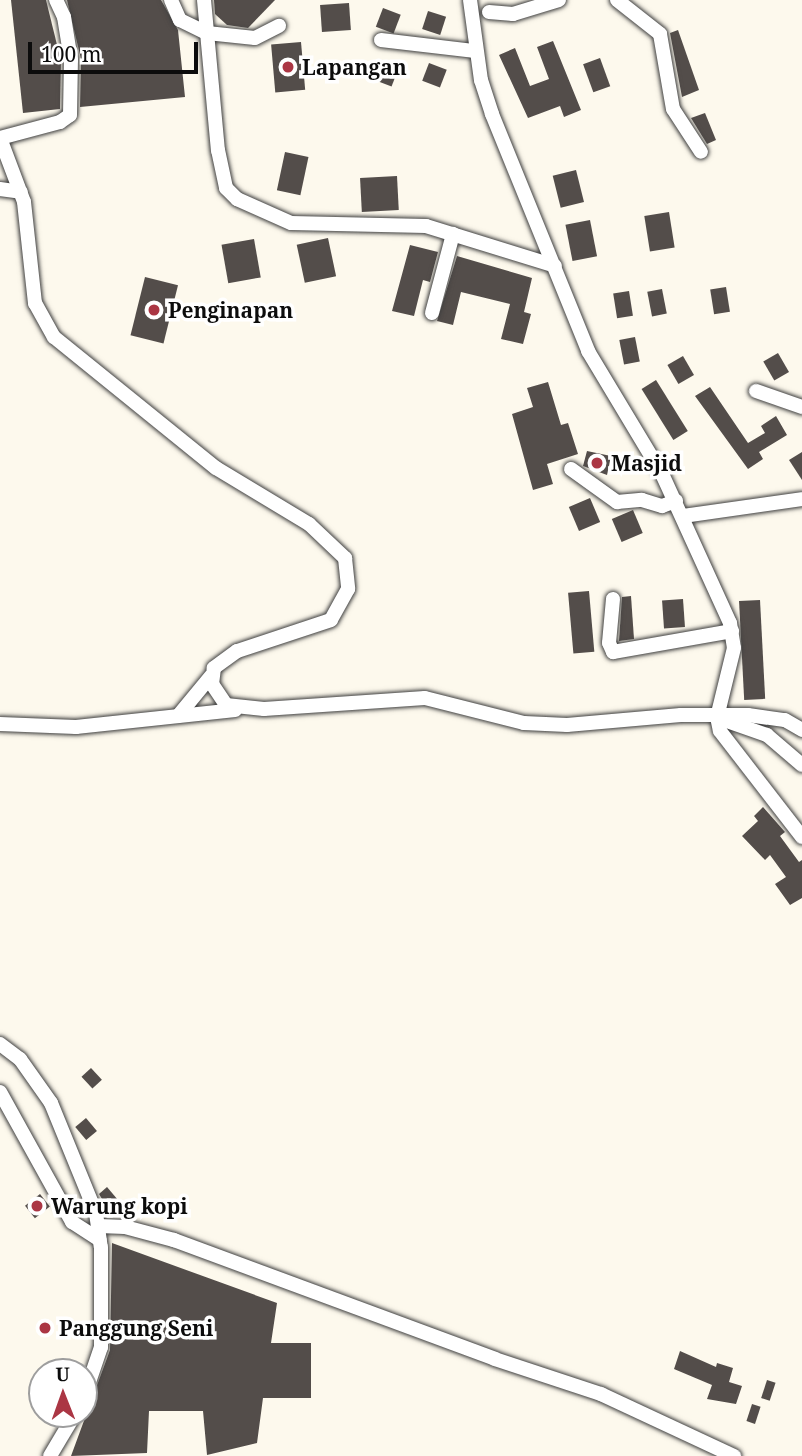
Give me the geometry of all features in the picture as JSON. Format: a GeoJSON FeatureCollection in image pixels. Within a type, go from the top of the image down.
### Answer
{"type":"FeatureCollection","features":[{"type":"Feature","properties":{"kind":"street"},"geometry":{"type":"LineString","coordinates":[[56,0],[64,18],[71,60],[70,115],[60,122],[0,145],[21,192],[35,303],[54,337],[208,462],[309,524],[345,558],[348,589],[331,620],[237,651],[218,664],[178,716]]}},
{"type":"Feature","properties":{"kind":"street"},"geometry":{"type":"LineString","coordinates":[[172,0],[180,20],[207,33],[255,38],[278,26]]}},
{"type":"Feature","properties":{"kind":"street"},"geometry":{"type":"LineString","coordinates":[[204,0],[218,150],[226,188],[237,200],[291,223],[405,224],[453,234],[555,265]]}},
{"type":"Feature","properties":{"kind":"street"},"geometry":{"type":"LineString","coordinates":[[470,0],[475,51],[492,114],[598,372],[635,427],[676,501],[732,631],[732,664],[717,717],[723,737],[770,791],[802,837]]}},
{"type":"Feature","properties":{"kind":"street"},"geometry":{"type":"LineString","coordinates":[[473,30],[491,6],[513,14],[559,0]]}},
{"type":"Feature","properties":{"kind":"street"},"geometry":{"type":"LineString","coordinates":[[617,0],[660,34],[673,109],[701,152]]}},
{"type":"Feature","properties":{"kind":"street"},"geometry":{"type":"LineString","coordinates":[[381,40],[475,51]]}},
{"type":"Feature","properties":{"kind":"street"},"geometry":{"type":"LineString","coordinates":[[0,188],[21,192]]}},
{"type":"Feature","properties":{"kind":"street"},"geometry":{"type":"LineString","coordinates":[[432,313],[453,234]]}},
{"type":"Feature","properties":{"kind":"street"},"geometry":{"type":"LineString","coordinates":[[756,391],[802,407]]}},
{"type":"Feature","properties":{"kind":"street"},"geometry":{"type":"LineString","coordinates":[[571,469],[617,502],[642,500],[662,506],[676,501]]}},
{"type":"Feature","properties":{"kind":"street"},"geometry":{"type":"LineString","coordinates":[[682,516],[802,499]]}},
{"type":"Feature","properties":{"kind":"street"},"geometry":{"type":"LineString","coordinates":[[613,599],[609,643],[613,653],[732,631]]}},
{"type":"Feature","properties":{"kind":"street"},"geometry":{"type":"LineString","coordinates":[[211,676],[215,692],[235,710]]}},
{"type":"Feature","properties":{"kind":"street"},"geometry":{"type":"LineString","coordinates":[[0,724],[76,727],[235,710],[412,698],[534,723],[681,715],[768,716],[802,730]]}},
{"type":"Feature","properties":{"kind":"street"},"geometry":{"type":"LineString","coordinates":[[717,717],[767,735],[802,765]]}},
{"type":"Feature","properties":{"kind":"street"},"geometry":{"type":"LineString","coordinates":[[0,1044],[20,1059],[51,1103],[89,1191],[100,1233],[101,1347],[97,1358]]}},
{"type":"Feature","properties":{"kind":"street"},"geometry":{"type":"LineString","coordinates":[[0,1092],[72,1222],[100,1233],[125,1227],[174,1240],[495,1359],[601,1394],[734,1456]]}},
{"type":"Feature","properties":{"kind":"street"},"geometry":{"type":"LineString","coordinates":[[50,1456],[67,1428]]}},
{"type":"Feature","properties":{"kind":"building"},"geometry":{"type":"Polygon","coordinates":[[[11,0],[46,0],[61,61],[60,109],[23,113],[11,0]]]}},
{"type":"Feature","properties":{"kind":"building"},"geometry":{"type":"Polygon","coordinates":[[[67,0],[161,0],[178,30],[185,97],[80,107],[81,59],[67,0]]]}},
{"type":"Feature","properties":{"kind":"building","name":"Lapangan"},"geometry":{"type":"Polygon","coordinates":[[[214,0],[275,0],[248,28],[227,25],[215,14],[214,0]]]}},
{"type":"Feature","properties":{"kind":"building"},"geometry":{"type":"Polygon","coordinates":[[[349,3],[351,30],[322,32],[320,5],[349,3]]]}},
{"type":"Feature","properties":{"kind":"building"},"geometry":{"type":"Polygon","coordinates":[[[383,8],[401,15],[394,33],[376,27],[383,8]]]}},
{"type":"Feature","properties":{"kind":"building"},"geometry":{"type":"Polygon","coordinates":[[[428,11],[446,17],[440,35],[422,29],[428,11]]]}},
{"type":"Feature","properties":{"kind":"building"},"geometry":{"type":"Polygon","coordinates":[[[678,30],[699,90],[682,97],[670,33],[678,30]]]}},
{"type":"Feature","properties":{"kind":"building"},"geometry":{"type":"Polygon","coordinates":[[[553,41],[581,110],[564,117],[560,106],[528,118],[499,55],[515,48],[530,86],[549,79],[537,47],[553,41]]]}},
{"type":"Feature","properties":{"kind":"building","name":"Lapangan"},"geometry":{"type":"Polygon","coordinates":[[[301,42],[305,90],[275,92],[271,45],[301,42]]]}},
{"type":"Feature","properties":{"kind":"building"},"geometry":{"type":"Polygon","coordinates":[[[600,58],[610,86],[593,92],[583,64],[600,58]]]}},
{"type":"Feature","properties":{"kind":"building"},"geometry":{"type":"Polygon","coordinates":[[[381,61],[399,68],[392,86],[374,80],[381,61]]]}},
{"type":"Feature","properties":{"kind":"building"},"geometry":{"type":"Polygon","coordinates":[[[429,63],[447,70],[440,88],[422,81],[429,63]]]}},
{"type":"Feature","properties":{"kind":"building"},"geometry":{"type":"Polygon","coordinates":[[[705,113],[716,140],[707,144],[691,118],[705,113]]]}},
{"type":"Feature","properties":{"kind":"building"},"geometry":{"type":"Polygon","coordinates":[[[285,152],[308,157],[300,195],[277,190],[285,152]]]}},
{"type":"Feature","properties":{"kind":"building"},"geometry":{"type":"Polygon","coordinates":[[[576,170],[584,202],[561,208],[553,176],[576,170]]]}},
{"type":"Feature","properties":{"kind":"building"},"geometry":{"type":"Polygon","coordinates":[[[397,176],[399,210],[362,212],[360,178],[397,176]]]}},
{"type":"Feature","properties":{"kind":"building"},"geometry":{"type":"Polygon","coordinates":[[[669,212],[675,248],[650,251],[644,216],[669,212]]]}},
{"type":"Feature","properties":{"kind":"building"},"geometry":{"type":"Polygon","coordinates":[[[590,220],[597,256],[573,261],[565,225],[590,220]]]}},
{"type":"Feature","properties":{"kind":"building","name":"Penginapan"},"geometry":{"type":"Polygon","coordinates":[[[328,238],[336,276],[305,283],[297,245],[328,238]]]}},
{"type":"Feature","properties":{"kind":"building","name":"Penginapan"},"geometry":{"type":"Polygon","coordinates":[[[254,239],[261,277],[228,283],[222,245],[254,239]]]}},
{"type":"Feature","properties":{"kind":"building"},"geometry":{"type":"Polygon","coordinates":[[[410,245],[438,252],[430,282],[423,280],[414,316],[392,311],[410,245]]]}},
{"type":"Feature","properties":{"kind":"building"},"geometry":{"type":"Polygon","coordinates":[[[457,256],[532,278],[524,312],[531,314],[523,344],[501,339],[510,304],[461,292],[453,325],[437,321],[457,256]]]}},
{"type":"Feature","properties":{"kind":"building","name":"Penginapan"},"geometry":{"type":"Polygon","coordinates":[[[145,277],[178,285],[163,343],[130,335],[145,277]]]}},
{"type":"Feature","properties":{"kind":"building"},"geometry":{"type":"Polygon","coordinates":[[[726,287],[730,312],[714,314],[710,290],[726,287]]]}},
{"type":"Feature","properties":{"kind":"building"},"geometry":{"type":"Polygon","coordinates":[[[662,289],[667,314],[652,316],[647,292],[662,289]]]}},
{"type":"Feature","properties":{"kind":"building"},"geometry":{"type":"Polygon","coordinates":[[[629,291],[633,316],[617,318],[613,294],[629,291]]]}},
{"type":"Feature","properties":{"kind":"building"},"geometry":{"type":"Polygon","coordinates":[[[635,337],[640,362],[624,365],[619,340],[635,337]]]}},
{"type":"Feature","properties":{"kind":"building"},"geometry":{"type":"Polygon","coordinates":[[[778,353],[789,372],[774,381],[763,362],[778,353]]]}},
{"type":"Feature","properties":{"kind":"building"},"geometry":{"type":"Polygon","coordinates":[[[683,356],[694,375],[678,384],[667,365],[683,356]]]}},
{"type":"Feature","properties":{"kind":"building"},"geometry":{"type":"Polygon","coordinates":[[[656,380],[688,431],[673,440],[642,389],[656,380]]]}},
{"type":"Feature","properties":{"kind":"building"},"geometry":{"type":"Polygon","coordinates":[[[548,382],[561,425],[568,423],[578,454],[547,464],[553,484],[533,490],[512,414],[533,407],[527,388],[548,382]]]}},
{"type":"Feature","properties":{"kind":"building"},"geometry":{"type":"Polygon","coordinates":[[[710,387],[748,443],[765,433],[761,426],[776,416],[787,435],[759,452],[763,459],[748,469],[695,396],[710,387]]]}},
{"type":"Feature","properties":{"kind":"building","name":"Masjid"},"geometry":{"type":"Polygon","coordinates":[[[587,451],[611,456],[607,475],[583,466],[587,451]]]}},
{"type":"Feature","properties":{"kind":"building"},"geometry":{"type":"Polygon","coordinates":[[[802,452],[802,480],[789,460],[802,452]]]}},
{"type":"Feature","properties":{"kind":"building"},"geometry":{"type":"Polygon","coordinates":[[[590,498],[600,522],[579,531],[569,507],[590,498]]]}},
{"type":"Feature","properties":{"kind":"building"},"geometry":{"type":"Polygon","coordinates":[[[633,510],[643,533],[622,542],[612,519],[633,510]]]}},
{"type":"Feature","properties":{"kind":"building"},"geometry":{"type":"Polygon","coordinates":[[[589,591],[594,652],[573,654],[568,593],[589,591]]]}},
{"type":"Feature","properties":{"kind":"building"},"geometry":{"type":"Polygon","coordinates":[[[631,596],[634,639],[619,641],[622,597],[631,596]]]}},
{"type":"Feature","properties":{"kind":"building"},"geometry":{"type":"Polygon","coordinates":[[[683,599],[685,627],[664,628],[662,600],[683,599]]]}},
{"type":"Feature","properties":{"kind":"building"},"geometry":{"type":"Polygon","coordinates":[[[760,600],[765,699],[744,700],[739,601],[760,600]]]}},
{"type":"Feature","properties":{"kind":"building"},"geometry":{"type":"Polygon","coordinates":[[[763,807],[785,832],[780,836],[799,862],[802,860],[802,898],[790,905],[775,884],[786,877],[770,855],[765,860],[742,836],[758,821],[754,816],[763,807]]]}},
{"type":"Feature","properties":{"kind":"building"},"geometry":{"type":"Polygon","coordinates":[[[91,1068],[102,1080],[92,1089],[81,1077],[91,1068]]]}},
{"type":"Feature","properties":{"kind":"building","name":"Warung kopi"},"geometry":{"type":"Polygon","coordinates":[[[86,1118],[97,1131],[86,1140],[75,1127],[86,1118]]]}},
{"type":"Feature","properties":{"kind":"building","name":"Warung kopi"},"geometry":{"type":"Polygon","coordinates":[[[107,1187],[118,1200],[108,1209],[99,1194],[107,1187]]]}},
{"type":"Feature","properties":{"kind":"building","name":"Warung kopi"},"geometry":{"type":"Polygon","coordinates":[[[40,1194],[50,1207],[35,1218],[25,1206],[40,1194]]]}},
{"type":"Feature","properties":{"kind":"building"},"geometry":{"type":"Polygon","coordinates":[[[112,1243],[277,1303],[271,1343],[311,1343],[311,1398],[263,1398],[257,1443],[207,1455],[203,1411],[149,1411],[147,1453],[71,1456],[81,1428],[98,1428],[98,1383],[110,1350],[112,1243]]]}},
{"type":"Feature","properties":{"kind":"building"},"geometry":{"type":"Polygon","coordinates":[[[680,1351],[716,1367],[717,1363],[733,1368],[729,1382],[742,1386],[736,1404],[707,1399],[712,1385],[674,1369],[680,1351]]]}},
{"type":"Feature","properties":{"kind":"building"},"geometry":{"type":"Polygon","coordinates":[[[767,1380],[776,1383],[770,1401],[761,1398],[767,1380]]]}},
{"type":"Feature","properties":{"kind":"building"},"geometry":{"type":"Polygon","coordinates":[[[752,1404],[761,1407],[755,1424],[746,1421],[752,1404]]]}},
{"type":"Feature","properties":{"kind":"place","name":"Lapangan"},"geometry":{"type":"Point","coordinates":[288,67]}},
{"type":"Feature","properties":{"kind":"place","name":"Penginapan"},"geometry":{"type":"Point","coordinates":[154,310]}},
{"type":"Feature","properties":{"kind":"place","name":"Masjid"},"geometry":{"type":"Point","coordinates":[597,463]}},
{"type":"Feature","properties":{"kind":"place","name":"Warung kopi"},"geometry":{"type":"Point","coordinates":[37,1206]}},
{"type":"Feature","properties":{"kind":"place","name":"Panggung Seni"},"geometry":{"type":"Point","coordinates":[45,1328]}}]}
